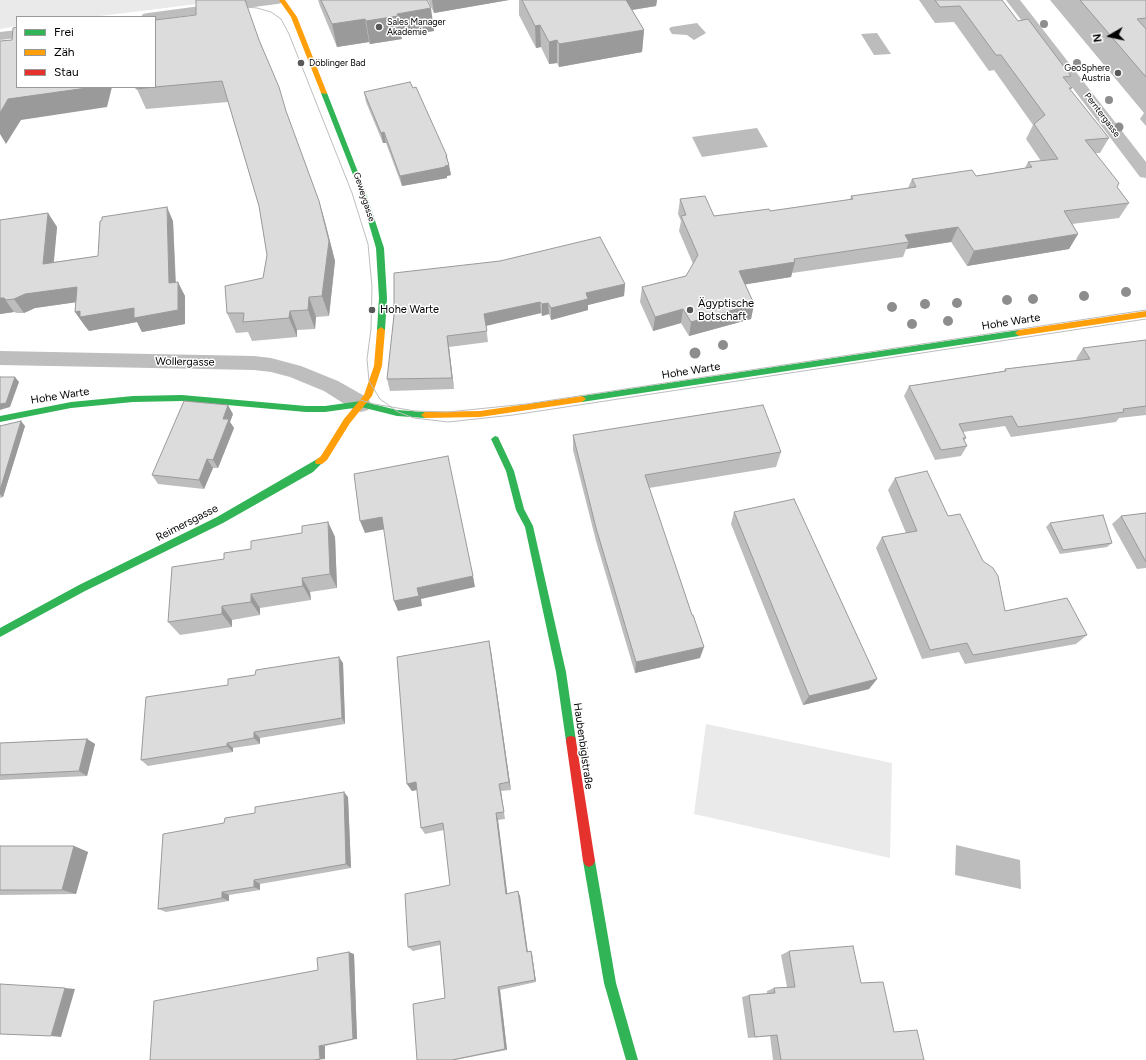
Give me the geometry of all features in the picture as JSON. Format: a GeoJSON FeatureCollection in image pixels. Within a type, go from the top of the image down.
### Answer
{"type":"FeatureCollection","features":[{"type":"Feature","properties":{"kind":"street"},"geometry":{"type":"LineString","coordinates":[[156,16],[277,0]]}},
{"type":"Feature","properties":{"kind":"street","name":"Geweygasse"},"geometry":{"type":"LineString","coordinates":[[282,0],[294,17],[307,49],[362,190],[380,248],[383,298],[378,366],[368,396],[361,404]]}},
{"type":"Feature","properties":{"kind":"street","name":"Perntergasse"},"geometry":{"type":"LineString","coordinates":[[1013,0],[1146,173]]}},
{"type":"Feature","properties":{"kind":"street"},"geometry":{"type":"LineString","coordinates":[[0,36],[16,34]]}},
{"type":"Feature","properties":{"kind":"street","name":"Hohe Warte"},"geometry":{"type":"LineString","coordinates":[[0,419],[70,405],[134,398],[182,398],[306,410],[361,404],[397,413],[435,416],[480,414],[1146,314]]}},
{"type":"Feature","properties":{"kind":"street","name":"Wollergasse"},"geometry":{"type":"LineString","coordinates":[[0,358],[260,364],[294,371],[331,386],[361,404]]}},
{"type":"Feature","properties":{"kind":"street","name":"Reimersgasse"},"geometry":{"type":"LineString","coordinates":[[0,633],[82,588],[220,520],[310,469],[324,458],[347,421],[361,404]]}},
{"type":"Feature","properties":{"kind":"street","name":"Haubenbiglstraße"},"geometry":{"type":"LineString","coordinates":[[495,439],[510,471],[520,510],[529,526],[561,672],[591,877],[610,982],[632,1060]]}},
{"type":"Feature","properties":{"kind":"shaded area"},"geometry":{"type":"Polygon","coordinates":[[[0,0],[230,0],[100,16],[16,16],[16,26],[0,29],[0,0]]]}},
{"type":"Feature","properties":{"kind":"shaded area"},"geometry":{"type":"Polygon","coordinates":[[[697,23],[706,33],[694,40],[687,35],[672,34],[669,29],[671,27],[697,23]]]}},
{"type":"Feature","properties":{"kind":"shaded area"},"geometry":{"type":"Polygon","coordinates":[[[877,33],[891,54],[874,55],[861,34],[877,33]]]}},
{"type":"Feature","properties":{"kind":"shaded area"},"geometry":{"type":"Polygon","coordinates":[[[757,128],[768,147],[702,157],[692,137],[757,128]]]}},
{"type":"Feature","properties":{"kind":"shaded area"},"geometry":{"type":"Polygon","coordinates":[[[706,724],[892,763],[890,858],[694,814],[706,724]]]}},
{"type":"Feature","properties":{"kind":"shaded area"},"geometry":{"type":"Polygon","coordinates":[[[956,845],[1020,860],[1021,889],[955,875],[956,845]]]}},
{"type":"Feature","properties":{"kind":"building"},"geometry":{"type":"Polygon","coordinates":[[[196,0],[245,0],[259,40],[279,87],[286,111],[319,201],[329,241],[322,296],[309,297],[308,310],[290,311],[289,318],[243,322],[244,313],[227,313],[225,286],[263,278],[267,255],[259,206],[222,81],[156,87],[156,20],[196,15],[196,0]]]}},
{"type":"Feature","properties":{"kind":"building"},"geometry":{"type":"Polygon","coordinates":[[[321,0],[427,0],[431,8],[397,14],[398,16],[332,24],[321,0]]]}},
{"type":"Feature","properties":{"kind":"building"},"geometry":{"type":"Polygon","coordinates":[[[522,0],[626,0],[644,30],[559,44],[557,40],[549,42],[540,25],[535,26],[522,0]]]}},
{"type":"Feature","properties":{"kind":"building"},"geometry":{"type":"Polygon","coordinates":[[[935,0],[1002,0],[1018,21],[1028,19],[1071,76],[1063,77],[1072,88],[1069,88],[1109,138],[1085,140],[1119,183],[1117,187],[1129,203],[1064,211],[1078,234],[974,251],[958,227],[905,235],[909,242],[794,259],[795,262],[739,271],[754,304],[691,322],[683,309],[655,317],[642,287],[686,276],[698,255],[681,216],[686,215],[680,199],[705,196],[714,216],[769,209],[770,211],[853,199],[851,196],[916,187],[912,179],[972,170],[976,176],[1032,167],[1028,162],[1058,159],[1034,124],[1045,115],[1001,55],[996,55],[960,6],[940,7],[935,0]]]}},
{"type":"Feature","properties":{"kind":"building"},"geometry":{"type":"Polygon","coordinates":[[[1080,0],[1146,0],[1146,18],[1137,19],[1146,29],[1146,77],[1080,0]]]}},
{"type":"Feature","properties":{"kind":"building"},"geometry":{"type":"Polygon","coordinates":[[[16,27],[16,88],[87,88],[8,99],[0,113],[0,41],[12,40],[13,28],[16,27]]]}},
{"type":"Feature","properties":{"kind":"building"},"geometry":{"type":"Polygon","coordinates":[[[410,82],[413,88],[416,87],[447,156],[449,165],[400,176],[384,132],[381,133],[364,92],[410,82]]]}},
{"type":"Feature","properties":{"kind":"building"},"geometry":{"type":"Polygon","coordinates":[[[167,207],[169,283],[178,282],[178,310],[134,318],[134,308],[80,317],[80,311],[75,312],[77,287],[25,294],[14,299],[6,300],[4,298],[0,298],[0,220],[48,213],[43,264],[98,256],[100,221],[102,220],[102,217],[167,207]]]}},
{"type":"Feature","properties":{"kind":"building"},"geometry":{"type":"Polygon","coordinates":[[[600,237],[625,284],[586,293],[588,299],[551,308],[548,303],[542,304],[540,302],[484,314],[487,331],[447,336],[452,378],[387,379],[394,315],[394,273],[500,261],[600,237]]]}},
{"type":"Feature","properties":{"kind":"building"},"geometry":{"type":"Polygon","coordinates":[[[1146,340],[1146,406],[1123,409],[1124,412],[1018,427],[1012,416],[959,424],[966,438],[963,438],[967,446],[941,450],[909,386],[1006,371],[1005,369],[1090,359],[1083,348],[1146,340]]]}},
{"type":"Feature","properties":{"kind":"building"},"geometry":{"type":"Polygon","coordinates":[[[0,377],[15,377],[6,403],[0,404],[0,377]]]}},
{"type":"Feature","properties":{"kind":"building"},"geometry":{"type":"Polygon","coordinates":[[[184,401],[228,405],[223,419],[229,419],[213,460],[207,459],[199,480],[152,475],[184,401]]]}},
{"type":"Feature","properties":{"kind":"building"},"geometry":{"type":"Polygon","coordinates":[[[763,405],[781,452],[645,475],[704,647],[636,662],[596,528],[573,435],[763,405]]]}},
{"type":"Feature","properties":{"kind":"building"},"geometry":{"type":"Polygon","coordinates":[[[21,421],[0,490],[0,426],[21,421]]]}},
{"type":"Feature","properties":{"kind":"building"},"geometry":{"type":"Polygon","coordinates":[[[448,456],[473,576],[417,588],[419,596],[394,601],[382,517],[360,521],[354,474],[448,456]]]}},
{"type":"Feature","properties":{"kind":"building"},"geometry":{"type":"Polygon","coordinates":[[[927,471],[948,516],[960,514],[983,561],[993,568],[998,576],[1005,611],[1067,598],[1087,635],[973,655],[967,643],[930,650],[882,537],[917,531],[895,478],[927,471]]]}},
{"type":"Feature","properties":{"kind":"building"},"geometry":{"type":"Polygon","coordinates":[[[794,499],[877,679],[809,696],[734,512],[794,499]]]}},
{"type":"Feature","properties":{"kind":"building"},"geometry":{"type":"Polygon","coordinates":[[[1146,513],[1146,562],[1121,516],[1146,513]]]}},
{"type":"Feature","properties":{"kind":"building"},"geometry":{"type":"Polygon","coordinates":[[[1103,515],[1112,543],[1063,550],[1050,523],[1103,515]]]}},
{"type":"Feature","properties":{"kind":"building"},"geometry":{"type":"Polygon","coordinates":[[[328,522],[330,574],[302,578],[303,586],[251,594],[251,602],[222,606],[222,614],[168,622],[172,567],[224,559],[224,553],[251,549],[251,541],[302,533],[302,526],[328,522]]]}},
{"type":"Feature","properties":{"kind":"building"},"geometry":{"type":"Polygon","coordinates":[[[489,641],[509,782],[499,784],[504,812],[496,813],[506,894],[518,891],[527,952],[531,951],[535,980],[498,987],[505,1049],[452,1060],[417,1060],[413,1004],[445,998],[440,941],[408,947],[405,894],[450,885],[443,823],[421,828],[416,782],[407,784],[397,657],[489,641]]]}},
{"type":"Feature","properties":{"kind":"building"},"geometry":{"type":"Polygon","coordinates":[[[339,657],[342,718],[254,732],[254,738],[227,743],[227,746],[141,760],[146,697],[228,685],[228,679],[255,675],[256,670],[339,657]]]}},
{"type":"Feature","properties":{"kind":"building"},"geometry":{"type":"Polygon","coordinates":[[[87,739],[79,771],[0,775],[0,743],[87,739]]]}},
{"type":"Feature","properties":{"kind":"building"},"geometry":{"type":"Polygon","coordinates":[[[344,792],[346,864],[254,880],[254,887],[222,892],[222,898],[158,909],[163,834],[224,823],[225,818],[255,813],[255,807],[344,792]]]}},
{"type":"Feature","properties":{"kind":"building"},"geometry":{"type":"Polygon","coordinates":[[[0,846],[74,846],[62,890],[0,890],[0,846]]]}},
{"type":"Feature","properties":{"kind":"building"},"geometry":{"type":"Polygon","coordinates":[[[853,946],[861,983],[883,982],[894,1032],[917,1030],[924,1060],[781,1060],[777,1035],[755,1037],[749,995],[775,993],[774,988],[795,987],[789,951],[853,946]]]}},
{"type":"Feature","properties":{"kind":"building"},"geometry":{"type":"Polygon","coordinates":[[[349,952],[353,1039],[319,1046],[320,1059],[150,1060],[154,1001],[318,970],[317,958],[349,952]]]}},
{"type":"Feature","properties":{"kind":"building"},"geometry":{"type":"Polygon","coordinates":[[[0,984],[65,988],[51,1036],[0,1034],[0,984]]]}},
{"type":"Feature","properties":{"kind":"tram line"},"geometry":{"type":"LineString","coordinates":[[236,6],[257,8],[271,12],[281,19],[289,34],[352,193],[368,244],[372,287],[371,329],[367,359],[369,381],[380,399],[391,407]]}},
{"type":"Feature","properties":{"kind":"tram line"},"geometry":{"type":"LineString","coordinates":[[145,16],[206,8]]}},
{"type":"Feature","properties":{"kind":"tram line"},"geometry":{"type":"LineString","coordinates":[[0,34],[16,32]]}},
{"type":"Feature","properties":{"kind":"tram line"},"geometry":{"type":"LineString","coordinates":[[391,407],[415,411],[448,412],[526,404],[1146,310]]}},
{"type":"Feature","properties":{"kind":"tram line"},"geometry":{"type":"LineString","coordinates":[[391,407],[398,412],[414,418],[448,422],[513,415],[1146,319]]}},
{"type":"Feature","properties":{"kind":"tram line"},"geometry":{"type":"LineString","coordinates":[[0,359],[241,364],[261,366],[301,377],[350,397],[391,407]]}},
{"type":"Feature","properties":{"kind":"traffic: fast"},"geometry":{"type":"LineString","coordinates":[[324,93],[362,190],[380,248],[383,298],[381,330]]}},
{"type":"Feature","properties":{"kind":"traffic: fast"},"geometry":{"type":"LineString","coordinates":[[582,399],[1019,333]]}},
{"type":"Feature","properties":{"kind":"traffic: fast"},"geometry":{"type":"LineString","coordinates":[[0,419],[71,405],[133,399],[182,398],[306,409],[325,409],[361,404],[397,413],[425,415]]}},
{"type":"Feature","properties":{"kind":"traffic: fast"},"geometry":{"type":"LineString","coordinates":[[495,439],[510,471],[520,510],[529,526],[561,672],[571,741]]}},
{"type":"Feature","properties":{"kind":"traffic: fast"},"geometry":{"type":"LineString","coordinates":[[0,633],[82,588],[220,520],[310,469],[319,462]]}},
{"type":"Feature","properties":{"kind":"traffic: fast"},"geometry":{"type":"LineString","coordinates":[[589,861],[610,983],[632,1060]]}},
{"type":"Feature","properties":{"kind":"traffic: slow"},"geometry":{"type":"LineString","coordinates":[[282,0],[294,17],[324,93]]}},
{"type":"Feature","properties":{"kind":"traffic: slow"},"geometry":{"type":"LineString","coordinates":[[1019,333],[1146,314]]}},
{"type":"Feature","properties":{"kind":"traffic: slow"},"geometry":{"type":"LineString","coordinates":[[319,462],[324,458],[347,421],[368,396],[378,366],[381,330]]}},
{"type":"Feature","properties":{"kind":"traffic: slow"},"geometry":{"type":"LineString","coordinates":[[425,415],[480,414],[582,399]]}},
{"type":"Feature","properties":{"kind":"traffic: jam"},"geometry":{"type":"LineString","coordinates":[[571,741],[589,861]]}},
{"type":"Feature","properties":{"kind":"place","name":"Sales Manager Akademie"},"geometry":{"type":"Point","coordinates":[379,27]}},
{"type":"Feature","properties":{"kind":"place","name":"Döblinger Bad"},"geometry":{"type":"Point","coordinates":[301,63]}},
{"type":"Feature","properties":{"kind":"place","name":"GeoSphere Austria"},"geometry":{"type":"Point","coordinates":[1118,73]}},
{"type":"Feature","properties":{"kind":"place","name":"Hohe Warte"},"geometry":{"type":"Point","coordinates":[372,310]}},
{"type":"Feature","properties":{"kind":"place","name":"Ägyptische Botschaft"},"geometry":{"type":"Point","coordinates":[690,310]}}]}
